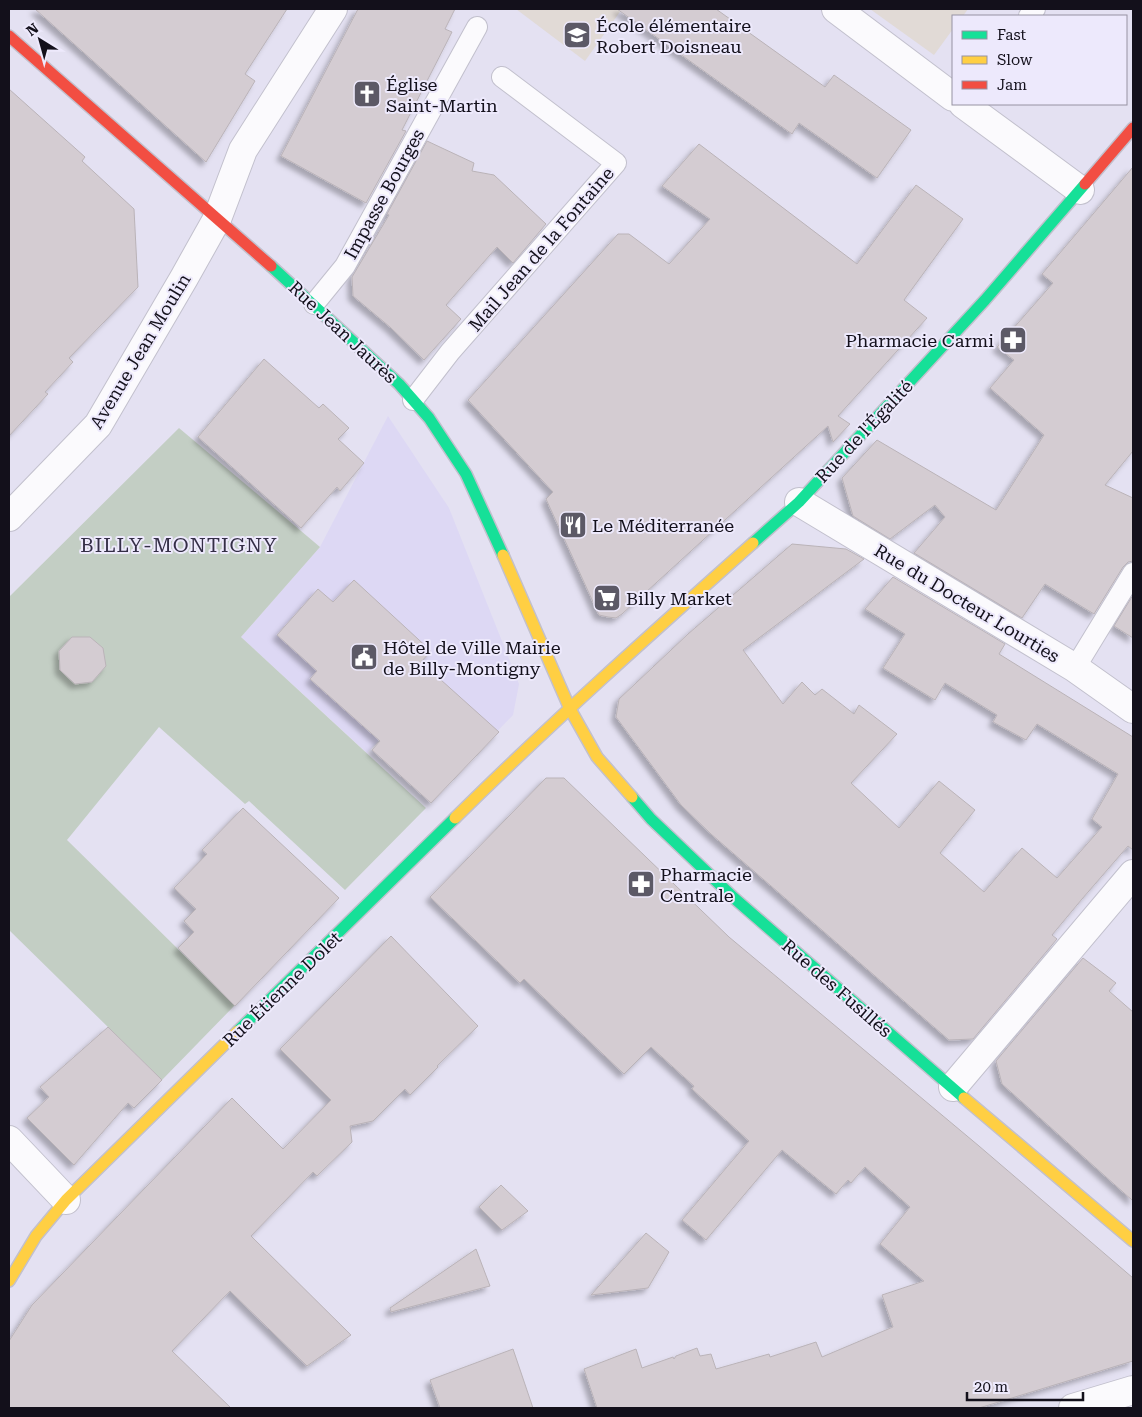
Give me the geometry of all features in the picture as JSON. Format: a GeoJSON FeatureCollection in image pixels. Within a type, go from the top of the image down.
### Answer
{"type":"FeatureCollection","features":[{"type":"Feature","properties":{"kind":"street","name":"Avenue Jean Moulin"},"geometry":{"type":"LineString","coordinates":[[9,517],[98,425],[217,219],[243,150],[333,9]]}},
{"type":"Feature","properties":{"kind":"street"},"geometry":{"type":"LineString","coordinates":[[836,9],[952,95]]}},
{"type":"Feature","properties":{"kind":"street","name":"Rue Jean Jaurès"},"geometry":{"type":"LineString","coordinates":[[9,36],[314,304],[399,384],[429,418],[466,474],[525,602],[570,709]]}},
{"type":"Feature","properties":{"kind":"street"},"geometry":{"type":"LineString","coordinates":[[966,105],[1080,190]]}},
{"type":"Feature","properties":{"kind":"street","name":"Rue de l'Égalité"},"geometry":{"type":"LineString","coordinates":[[570,709],[635,648],[799,502],[985,300],[1133,128]]}},
{"type":"Feature","properties":{"kind":"street","name":"Rue du Docteur Lourties"},"geometry":{"type":"LineString","coordinates":[[799,502],[1075,668],[1133,709]]}},
{"type":"Feature","properties":{"kind":"street","name":"Rue des Fusillés"},"geometry":{"type":"LineString","coordinates":[[570,709],[596,757],[651,819],[741,904],[976,1109],[1133,1241]]}},
{"type":"Feature","properties":{"kind":"street","name":"Rue Étienne Dolet"},"geometry":{"type":"LineString","coordinates":[[9,1281],[36,1236],[66,1200],[523,751],[570,709]]}},
{"type":"Feature","properties":{"kind":"street"},"geometry":{"type":"LineString","coordinates":[[953,1088],[1133,874]]}},
{"type":"Feature","properties":{"kind":"street"},"geometry":{"type":"LineString","coordinates":[[9,1140],[66,1200]]}},
{"type":"Feature","properties":{"kind":"street"},"geometry":{"type":"LineString","coordinates":[[1073,1408],[1133,1390]]}},
{"type":"Feature","properties":{"kind":"lane","name":"Impasse Bourges"},"geometry":{"type":"LineString","coordinates":[[314,304],[345,266],[477,27]]}},
{"type":"Feature","properties":{"kind":"lane","name":"Mail Jean de la Fontaine"},"geometry":{"type":"LineString","coordinates":[[413,400],[450,352],[616,163],[502,77]]}},
{"type":"Feature","properties":{"kind":"lane"},"geometry":{"type":"LineString","coordinates":[[1075,668],[1133,573]]}},
{"type":"Feature","properties":{"kind":"shaded area","name":"École élémentaire Robert Doisneau"},"geometry":{"type":"Polygon","coordinates":[[[516,9],[622,9],[585,61],[516,9]]]}},
{"type":"Feature","properties":{"kind":"shaded area"},"geometry":{"type":"Polygon","coordinates":[[[870,9],[968,9],[964,15],[952,15],[952,30],[934,55],[870,9]]]}},
{"type":"Feature","properties":{"kind":"shaded area"},"geometry":{"type":"Polygon","coordinates":[[[388,416],[449,508],[519,684],[513,715],[457,773],[397,720],[367,753],[241,637],[320,547],[388,416]]]}},
{"type":"Feature","properties":{"kind":"shaded area"},"geometry":{"type":"Polygon","coordinates":[[[179,428],[320,547],[241,637],[426,808],[345,890],[249,801],[245,804],[159,727],[67,840],[235,1005],[162,1080],[9,930],[9,597],[179,428]]]}},
{"type":"Feature","properties":{"kind":"building"},"geometry":{"type":"Polygon","coordinates":[[[35,9],[287,9],[245,74],[255,81],[206,162],[35,9]]]}},
{"type":"Feature","properties":{"kind":"building","name":"Église Saint-Martin"},"geometry":{"type":"Polygon","coordinates":[[[358,9],[455,9],[445,29],[452,32],[402,130],[406,131],[366,203],[281,156],[358,9]]]}},
{"type":"Feature","properties":{"kind":"building"},"geometry":{"type":"Polygon","coordinates":[[[617,9],[716,9],[825,87],[834,75],[911,130],[877,178],[799,123],[792,134],[617,9]]]}},
{"type":"Feature","properties":{"kind":"building"},"geometry":{"type":"Polygon","coordinates":[[[9,89],[85,157],[82,161],[134,209],[138,287],[69,358],[73,362],[45,392],[48,394],[9,436],[9,89]]]}},
{"type":"Feature","properties":{"kind":"building"},"geometry":{"type":"Polygon","coordinates":[[[427,141],[474,163],[472,171],[494,175],[546,224],[513,263],[497,247],[446,305],[461,319],[424,360],[390,327],[353,296],[352,277],[389,215],[387,214],[427,141]]]}},
{"type":"Feature","properties":{"kind":"building"},"geometry":{"type":"Polygon","coordinates":[[[699,144],[857,264],[916,185],[963,219],[904,300],[927,318],[838,416],[850,424],[833,442],[828,426],[622,614],[616,618],[608,617],[599,615],[546,499],[553,492],[468,400],[618,234],[629,234],[669,264],[710,219],[662,186],[699,144]]]}},
{"type":"Feature","properties":{"kind":"building"},"geometry":{"type":"Polygon","coordinates":[[[1133,167],[1133,451],[1105,485],[1133,498],[1133,561],[1128,562],[1123,567],[1094,614],[1045,584],[1022,618],[914,553],[945,517],[935,505],[890,539],[853,516],[842,478],[877,440],[996,510],[1044,435],[990,388],[1014,360],[997,347],[1053,283],[1042,274],[1133,167]]]}},
{"type":"Feature","properties":{"kind":"building"},"geometry":{"type":"Polygon","coordinates":[[[264,359],[319,408],[323,404],[349,428],[338,439],[364,463],[340,491],[337,487],[301,528],[198,437],[264,359]]]}},
{"type":"Feature","properties":{"kind":"building"},"geometry":{"type":"Polygon","coordinates":[[[792,544],[846,549],[864,559],[743,650],[783,704],[802,682],[815,695],[822,689],[854,714],[859,705],[897,734],[851,783],[899,828],[939,781],[975,810],[940,853],[984,892],[1022,848],[1057,878],[1102,827],[1092,819],[1118,774],[1037,724],[1026,740],[993,722],[997,715],[945,683],[935,700],[883,668],[905,634],[865,609],[893,577],[1005,644],[999,654],[1133,737],[1133,850],[1128,846],[1082,899],[1052,935],[1057,939],[973,1039],[949,1040],[711,834],[681,805],[616,717],[619,699],[688,634],[792,544]]]}},
{"type":"Feature","properties":{"kind":"building"},"geometry":{"type":"Polygon","coordinates":[[[354,580],[431,651],[421,662],[499,732],[431,803],[372,750],[380,741],[310,679],[317,671],[277,635],[318,589],[333,602],[354,580]]]}},
{"type":"Feature","properties":{"kind":"building"},"geometry":{"type":"Polygon","coordinates":[[[1133,595],[1133,638],[1114,626],[1133,595]]]}},
{"type":"Feature","properties":{"kind":"building"},"geometry":{"type":"Polygon","coordinates":[[[72,637],[90,637],[103,648],[106,666],[92,682],[75,684],[60,670],[59,651],[72,637]]]}},
{"type":"Feature","properties":{"kind":"building"},"geometry":{"type":"Polygon","coordinates":[[[546,778],[564,778],[729,937],[979,1146],[1133,1278],[1133,1361],[979,1408],[597,1408],[584,1369],[636,1349],[642,1368],[673,1357],[674,1359],[676,1356],[697,1348],[700,1356],[711,1354],[716,1369],[769,1354],[770,1357],[816,1342],[822,1357],[893,1327],[882,1295],[924,1281],[880,1244],[910,1207],[865,1167],[851,1183],[848,1180],[836,1194],[782,1150],[706,1240],[682,1220],[749,1141],[692,1089],[694,1086],[651,1047],[624,1074],[524,979],[520,983],[430,897],[546,778]]]}},
{"type":"Feature","properties":{"kind":"building"},"geometry":{"type":"Polygon","coordinates":[[[243,808],[339,898],[235,1006],[178,948],[194,932],[184,921],[196,909],[174,888],[207,854],[202,850],[243,808]]]}},
{"type":"Feature","properties":{"kind":"building"},"geometry":{"type":"Polygon","coordinates":[[[391,936],[478,1026],[410,1095],[405,1089],[373,1121],[350,1126],[352,1142],[317,1176],[313,1172],[251,1236],[351,1335],[307,1366],[230,1291],[172,1351],[231,1408],[9,1408],[9,1341],[32,1305],[232,1098],[283,1149],[331,1100],[280,1049],[391,936]]]}},
{"type":"Feature","properties":{"kind":"building"},"geometry":{"type":"Polygon","coordinates":[[[1083,958],[1116,983],[1109,991],[1133,1012],[1133,1201],[1002,1084],[996,1061],[1083,958]]]}},
{"type":"Feature","properties":{"kind":"building"},"geometry":{"type":"Polygon","coordinates":[[[108,1027],[162,1080],[134,1108],[128,1103],[74,1165],[27,1118],[49,1097],[40,1087],[108,1027]]]}},
{"type":"Feature","properties":{"kind":"building"},"geometry":{"type":"Polygon","coordinates":[[[501,1185],[528,1211],[502,1230],[479,1207],[501,1185]]]}},
{"type":"Feature","properties":{"kind":"building"},"geometry":{"type":"Polygon","coordinates":[[[646,1233],[669,1252],[648,1288],[591,1295],[646,1233]]]}},
{"type":"Feature","properties":{"kind":"building"},"geometry":{"type":"Polygon","coordinates":[[[476,1249],[490,1286],[391,1312],[390,1308],[476,1249]]]}},
{"type":"Feature","properties":{"kind":"building"},"geometry":{"type":"Polygon","coordinates":[[[513,1349],[533,1408],[440,1408],[430,1380],[513,1349]]]}},
{"type":"Feature","properties":{"kind":"traffic: fast"},"geometry":{"type":"LineString","coordinates":[[753,543],[799,502],[985,300],[1085,184]]}},
{"type":"Feature","properties":{"kind":"traffic: fast"},"geometry":{"type":"LineString","coordinates":[[271,266],[399,384],[429,418],[466,474],[503,555]]}},
{"type":"Feature","properties":{"kind":"traffic: fast"},"geometry":{"type":"LineString","coordinates":[[632,797],[651,819],[734,898],[964,1098]]}},
{"type":"Feature","properties":{"kind":"traffic: fast"},"geometry":{"type":"LineString","coordinates":[[238,1031],[455,818]]}},
{"type":"Feature","properties":{"kind":"traffic: slow"},"geometry":{"type":"LineString","coordinates":[[455,818],[565,713],[753,543]]}},
{"type":"Feature","properties":{"kind":"traffic: slow"},"geometry":{"type":"LineString","coordinates":[[503,555],[570,709],[597,757],[632,797]]}},
{"type":"Feature","properties":{"kind":"traffic: slow"},"geometry":{"type":"LineString","coordinates":[[9,1281],[36,1236],[66,1200],[238,1031]]}},
{"type":"Feature","properties":{"kind":"traffic: slow"},"geometry":{"type":"LineString","coordinates":[[964,1098],[1133,1241]]}},
{"type":"Feature","properties":{"kind":"traffic: jam"},"geometry":{"type":"LineString","coordinates":[[9,36],[271,266]]}},
{"type":"Feature","properties":{"kind":"traffic: jam"},"geometry":{"type":"LineString","coordinates":[[1085,184],[1133,128]]}},
{"type":"Feature","properties":{"kind":"place","name":"École élémentaire Robert Doisneau"},"geometry":{"type":"Point","coordinates":[577,35]}},
{"type":"Feature","properties":{"kind":"place","name":"Église Saint-Martin"},"geometry":{"type":"Point","coordinates":[367,94]}},
{"type":"Feature","properties":{"kind":"place","name":"Pharmacie Carmi"},"geometry":{"type":"Point","coordinates":[1013,340]}},
{"type":"Feature","properties":{"kind":"place","name":"Le Méditerranée"},"geometry":{"type":"Point","coordinates":[573,525]}},
{"type":"Feature","properties":{"kind":"place","name":"Billy Market"},"geometry":{"type":"Point","coordinates":[607,598]}},
{"type":"Feature","properties":{"kind":"place","name":"Hôtel de Ville Mairie de Billy-Montigny"},"geometry":{"type":"Point","coordinates":[364,657]}},
{"type":"Feature","properties":{"kind":"place","name":"Pharmacie Centrale"},"geometry":{"type":"Point","coordinates":[641,884]}},
{"type":"Feature","properties":{"kind":"district","name":"BILLY-MONTIGNY"},"geometry":{"type":"Point","coordinates":[179,545]}}]}
